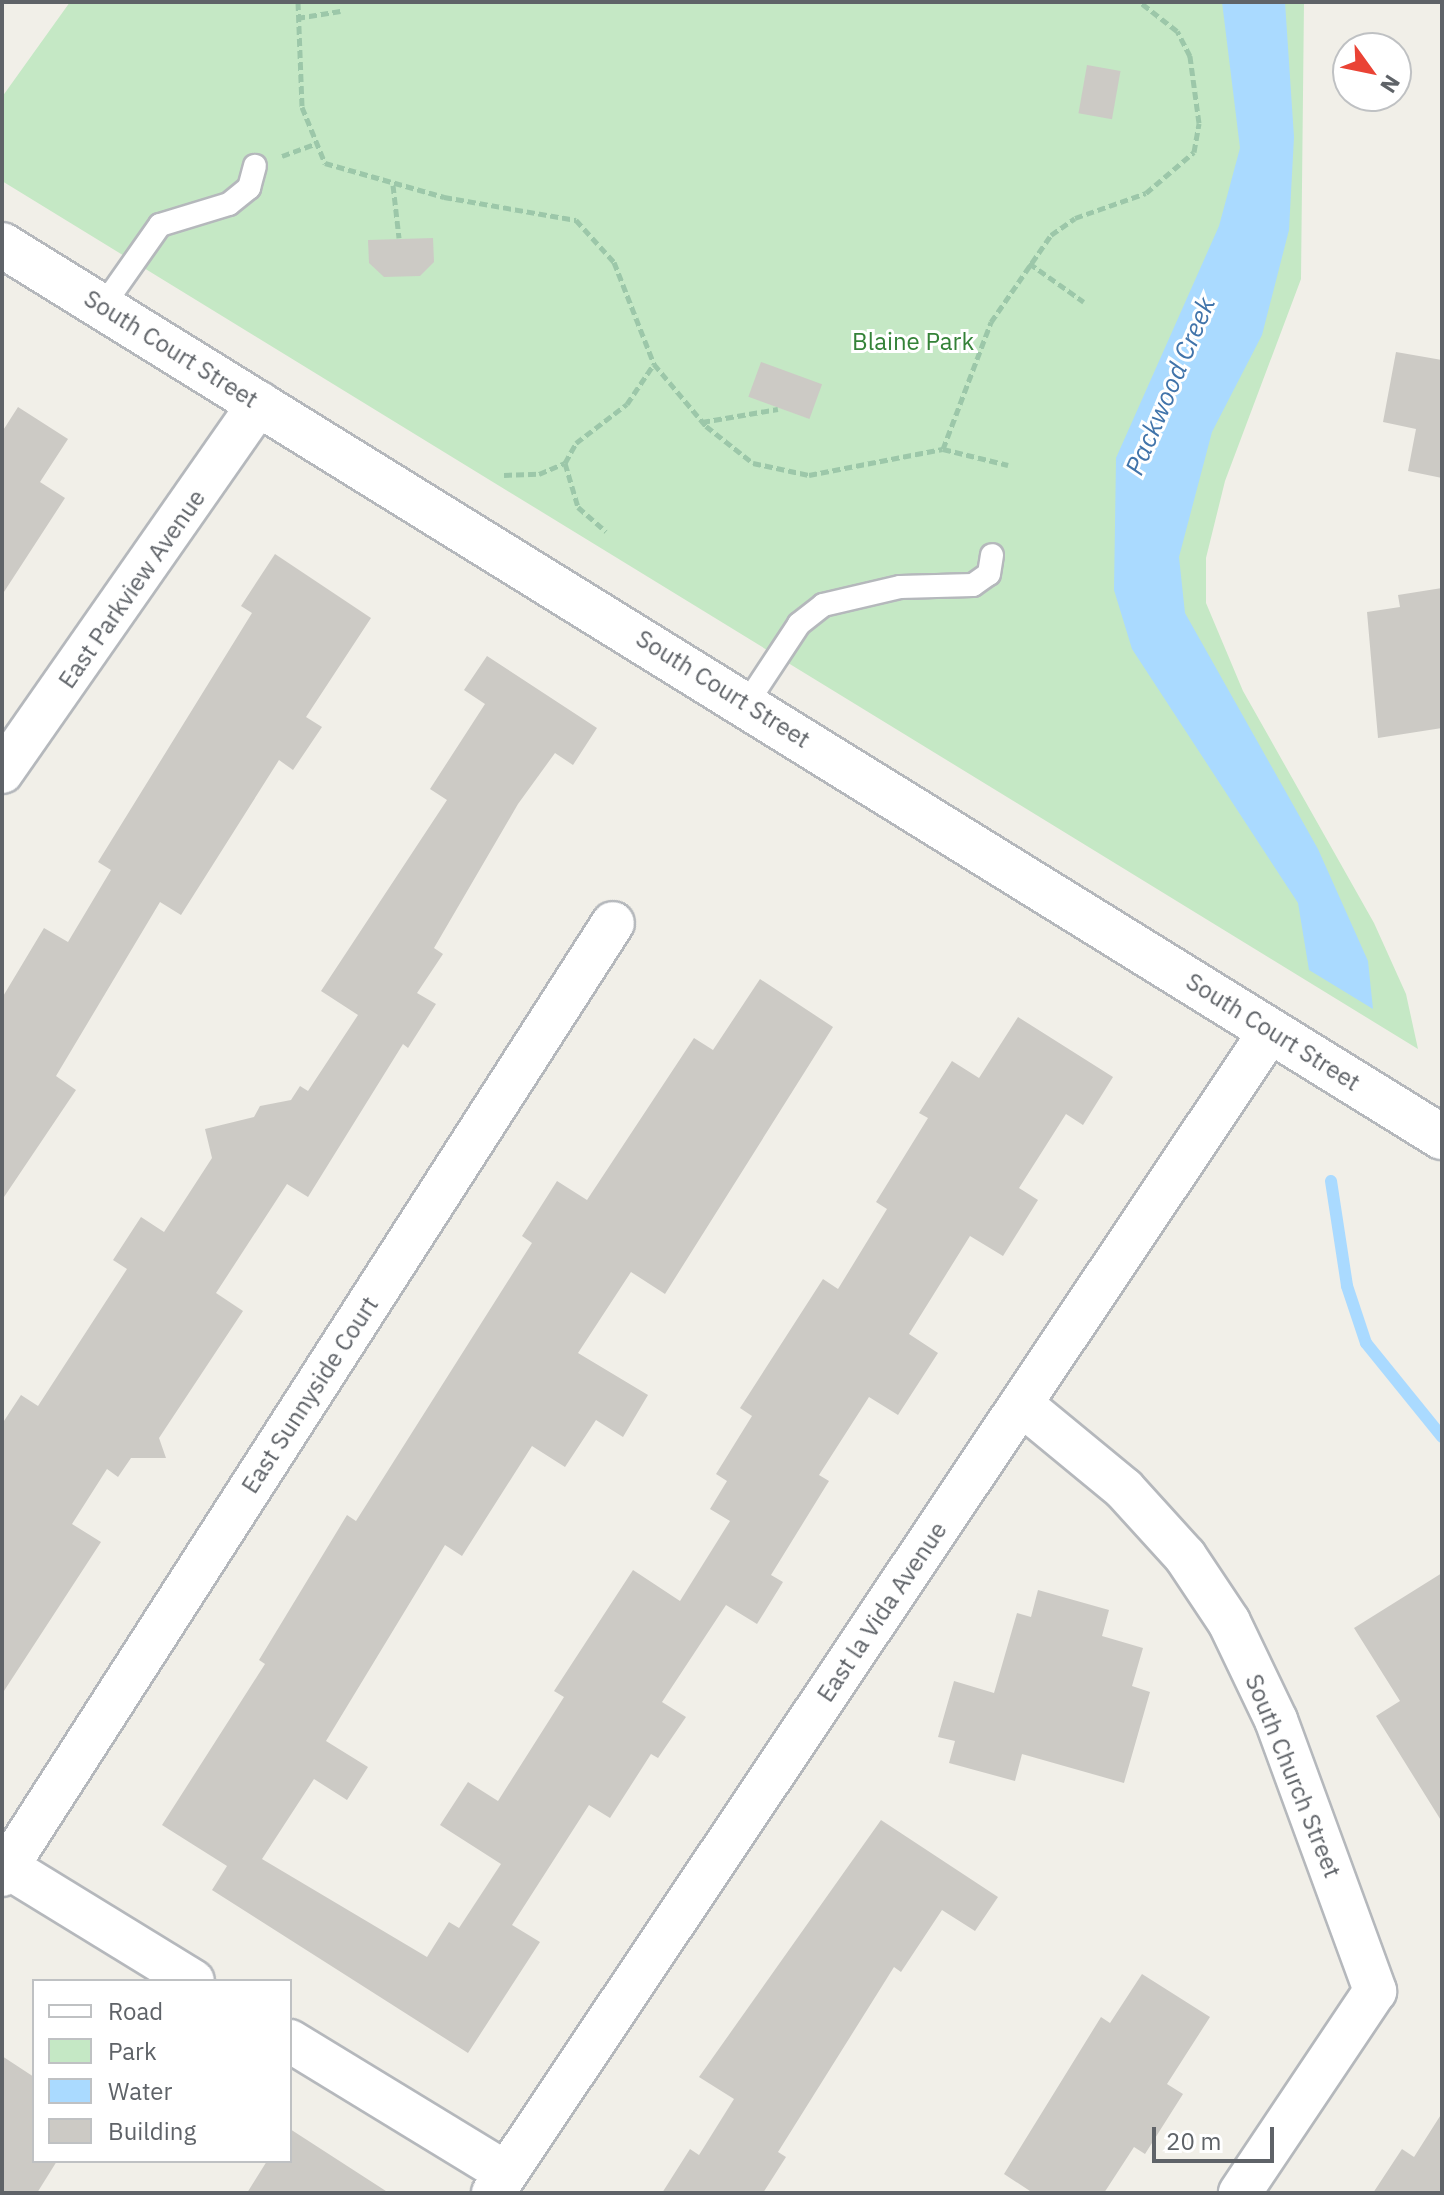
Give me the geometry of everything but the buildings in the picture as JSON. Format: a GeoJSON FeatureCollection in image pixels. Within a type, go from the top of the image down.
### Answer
{"type":"FeatureCollection","features":[{"type":"Feature","properties":{"kind":"street","name":"South Court Street"},"geometry":{"type":"LineString","coordinates":[[2,245],[747,703],[1442,1137]]}},
{"type":"Feature","properties":{"kind":"street","name":"East Parkview Avenue"},"geometry":{"type":"LineString","coordinates":[[2,772],[259,403]]}},
{"type":"Feature","properties":{"kind":"street","name":"East Sunnyside Court"},"geometry":{"type":"LineString","coordinates":[[4,1871],[613,923]]}},
{"type":"Feature","properties":{"kind":"street","name":"East la Vida Avenue"},"geometry":{"type":"LineString","coordinates":[[500,2183],[1271,1030]]}},
{"type":"Feature","properties":{"kind":"street","name":"South Church Street"},"geometry":{"type":"LineString","coordinates":[[1021,1404],[1124,1489],[1185,1556],[1229,1622],[1276,1720],[1375,1991],[1240,2193]]}},
{"type":"Feature","properties":{"kind":"street"},"geometry":{"type":"LineString","coordinates":[[4,1871],[190,1979]]}},
{"type":"Feature","properties":{"kind":"street"},"geometry":{"type":"LineString","coordinates":[[292,2042],[500,2183]]}},
{"type":"Feature","properties":{"kind":"lane"},"geometry":{"type":"LineString","coordinates":[[103,306],[160,225],[229,204],[249,188],[255,166]]}},
{"type":"Feature","properties":{"kind":"lane"},"geometry":{"type":"LineString","coordinates":[[747,703],[799,624],[823,605],[900,587],[973,585],[989,574],[992,555]]}},
{"type":"Feature","properties":{"kind":"path"},"geometry":{"type":"LineString","coordinates":[[298,2],[302,107],[316,153],[338,170],[576,220],[614,262],[654,364],[702,422],[738,454],[789,473],[829,474],[943,449],[1008,465]]}},
{"type":"Feature","properties":{"kind":"path"},"geometry":{"type":"LineString","coordinates":[[943,449],[977,350],[1029,263],[1063,224],[1146,193],[1194,152],[1199,123],[1185,44],[1140,2]]}},
{"type":"Feature","properties":{"kind":"path"},"geometry":{"type":"LineString","coordinates":[[297,18],[340,11]]}},
{"type":"Feature","properties":{"kind":"path"},"geometry":{"type":"LineString","coordinates":[[393,184],[399,238]]}},
{"type":"Feature","properties":{"kind":"path"},"geometry":{"type":"LineString","coordinates":[[1029,263],[1084,302]]}},
{"type":"Feature","properties":{"kind":"path"},"geometry":{"type":"LineString","coordinates":[[504,475],[539,474],[565,463],[576,443],[627,404],[654,364]]}},
{"type":"Feature","properties":{"kind":"path"},"geometry":{"type":"LineString","coordinates":[[702,422],[778,409]]}},
{"type":"Feature","properties":{"kind":"path"},"geometry":{"type":"LineString","coordinates":[[565,463],[578,507],[606,531]]}},
{"type":"Feature","properties":{"kind":"green space","name":"Blaine Park"},"geometry":{"type":"Polygon","coordinates":[[[70,2],[1304,2],[1301,279],[1225,481],[1206,558],[1206,603],[1243,691],[1374,923],[1406,994],[1418,1049],[2,181],[2,97],[70,2]]]}},
{"type":"Feature","properties":{"kind":"water"},"geometry":{"type":"Polygon","coordinates":[[[1222,2],[1285,2],[1294,137],[1289,230],[1262,335],[1212,432],[1179,557],[1185,613],[1318,849],[1368,961],[1373,1009],[1309,970],[1298,903],[1132,649],[1114,590],[1116,458],[1219,226],[1240,148],[1222,2]]]}},
{"type":"Feature","properties":{"kind":"waterway","name":"Packwood Creek"},"geometry":{"type":"LineString","coordinates":[[1331,1181],[1347,1286],[1366,1343],[1442,1437]]}}]}
